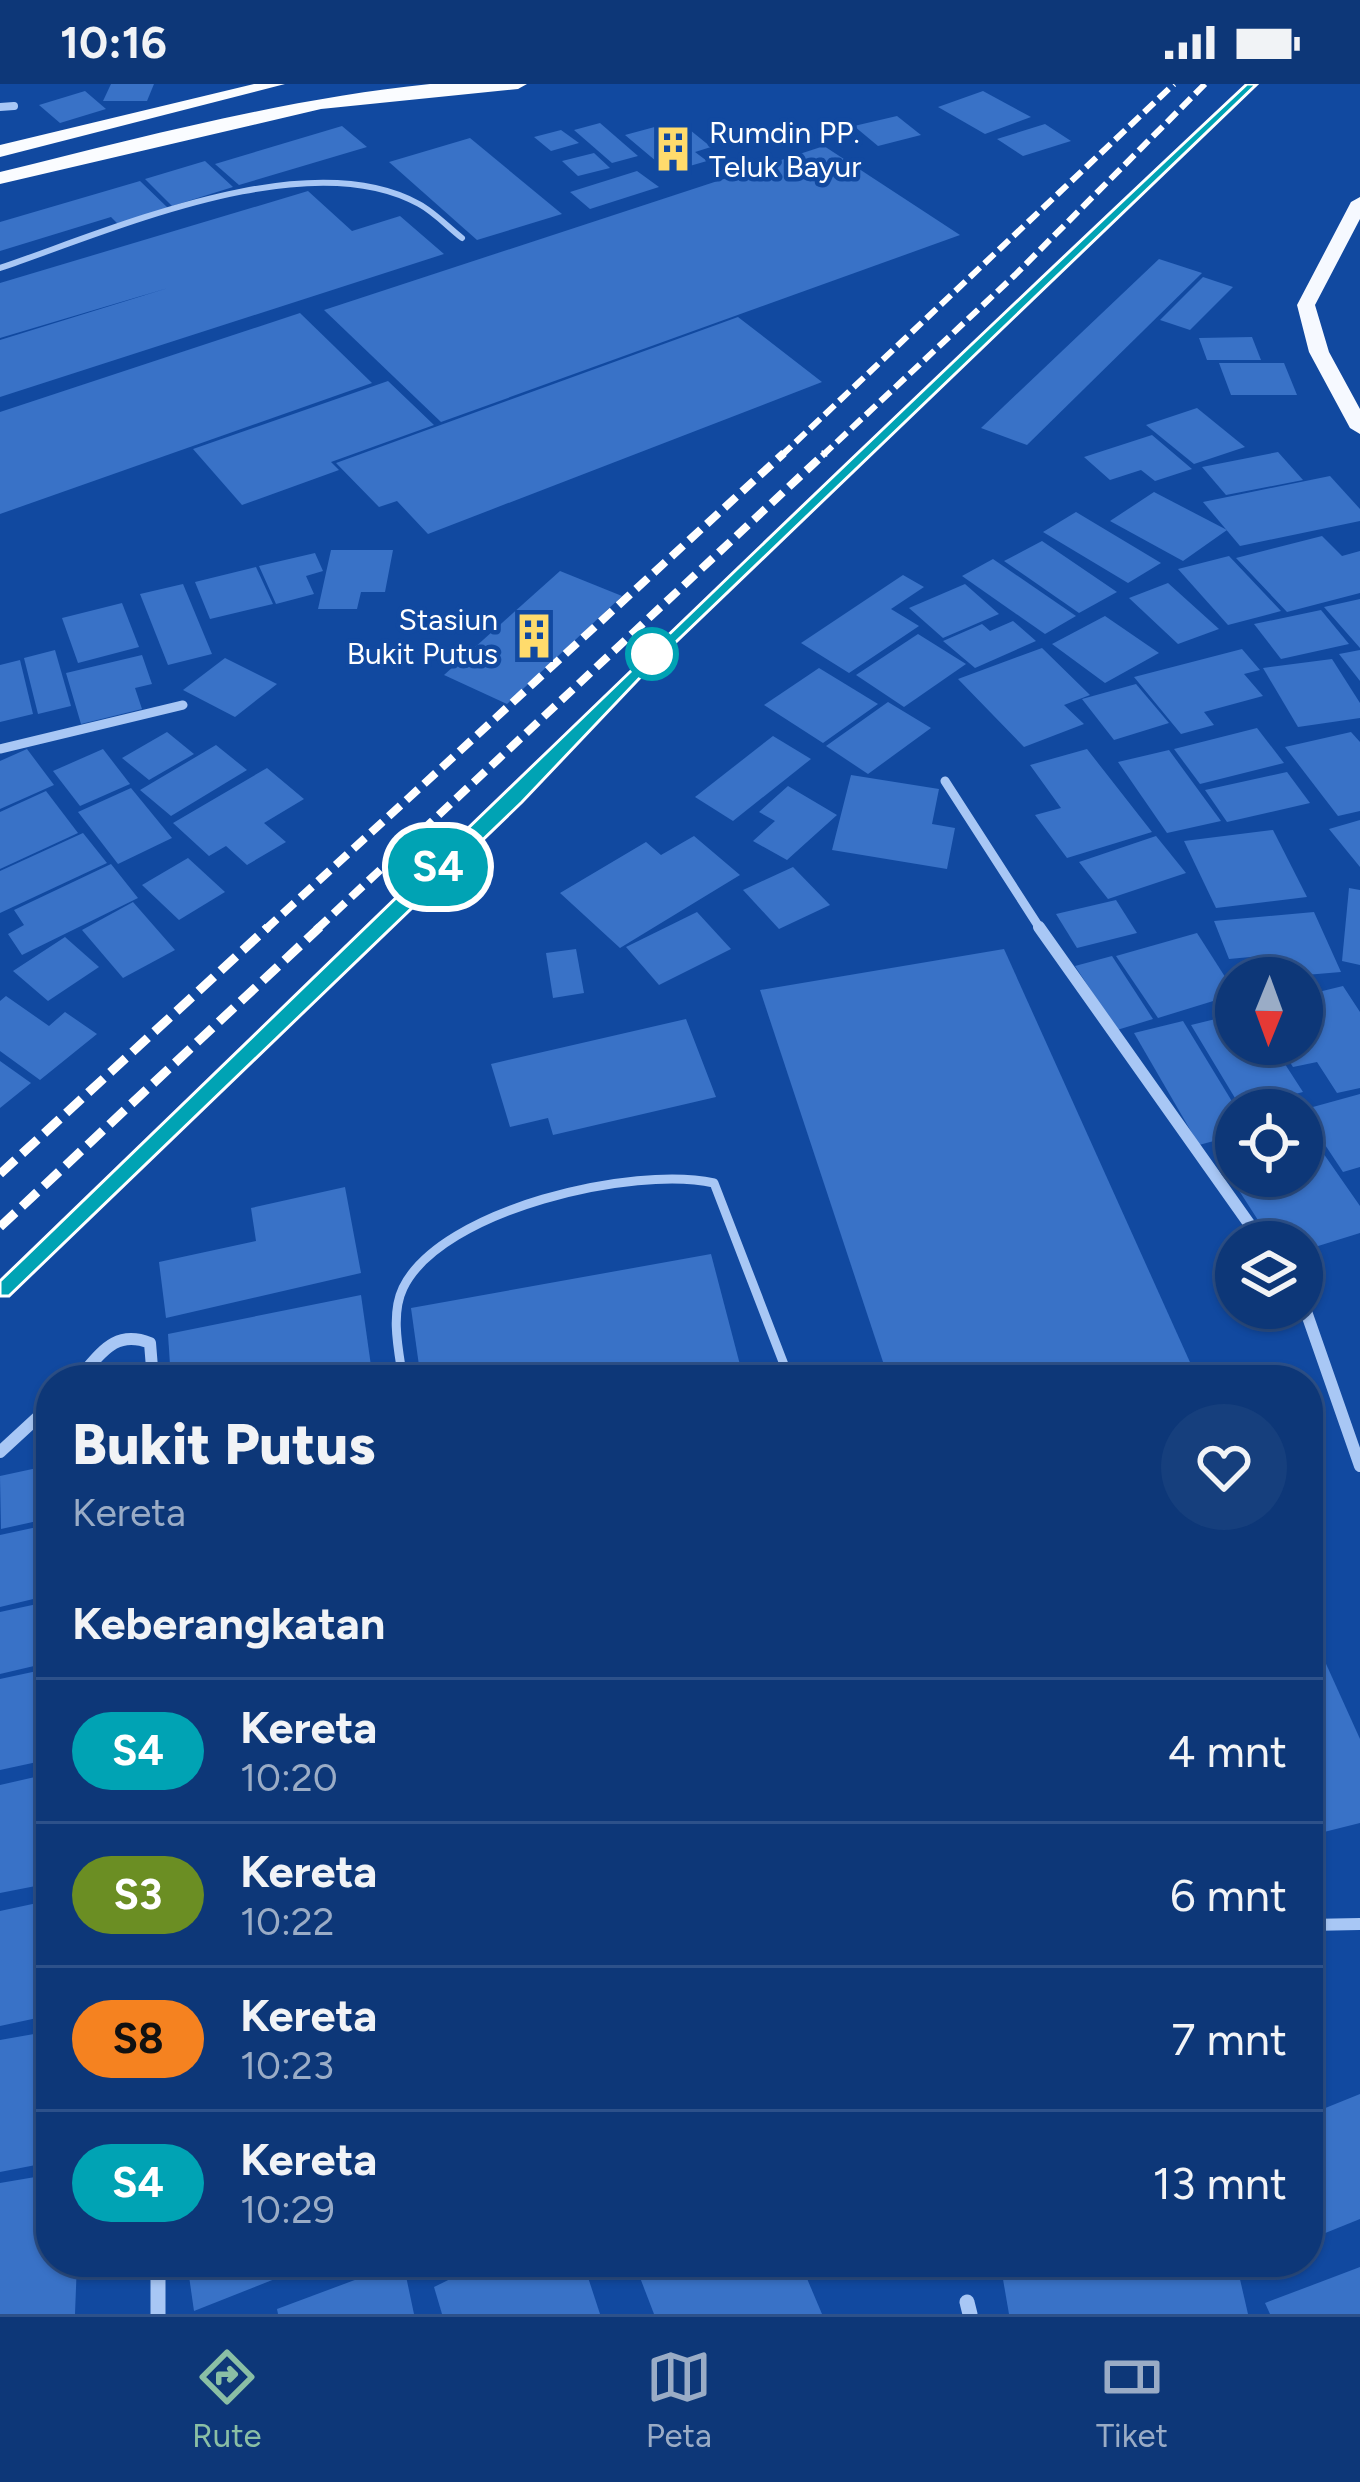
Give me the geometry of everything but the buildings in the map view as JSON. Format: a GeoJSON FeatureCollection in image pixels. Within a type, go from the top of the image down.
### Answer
{"type":"FeatureCollection","features":[{"type":"Feature","properties":{"kind":"highway"},"geometry":{"type":"LineString","coordinates":[[0,152],[276,84]]}},
{"type":"Feature","properties":{"kind":"highway"},"geometry":{"type":"LineString","coordinates":[[0,178],[256,112],[347,96],[518,84]]}},
{"type":"Feature","properties":{"kind":"main road"},"geometry":{"type":"LineString","coordinates":[[1360,202],[1306,305],[1319,352],[1360,428]]}},
{"type":"Feature","properties":{"kind":"street"},"geometry":{"type":"LineString","coordinates":[[0,106],[14,106]]}},
{"type":"Feature","properties":{"kind":"street"},"geometry":{"type":"LineString","coordinates":[[0,749],[184,705]]}},
{"type":"Feature","properties":{"kind":"street"},"geometry":{"type":"LineString","coordinates":[[945,781],[1056,954],[1247,1221]]}},
{"type":"Feature","properties":{"kind":"street"},"geometry":{"type":"LineString","coordinates":[[1312,1329],[1360,1466]]}},
{"type":"Feature","properties":{"kind":"street"},"geometry":{"type":"LineString","coordinates":[[91,1365],[114,1340],[129,1335],[150,1343],[152,1365]]}},
{"type":"Feature","properties":{"kind":"street"},"geometry":{"type":"LineString","coordinates":[[0,1452],[36,1419]]}},
{"type":"Feature","properties":{"kind":"street"},"geometry":{"type":"LineString","coordinates":[[158,2277],[158,2314]]}},
{"type":"Feature","properties":{"kind":"lane"},"geometry":{"type":"LineString","coordinates":[[0,268],[280,184],[341,184],[419,202],[439,211],[461,238]]}},
{"type":"Feature","properties":{"kind":"lane"},"geometry":{"type":"LineString","coordinates":[[402,1365],[400,1292],[416,1266],[440,1243],[591,1190],[674,1176],[715,1183],[784,1365]]}},
{"type":"Feature","properties":{"kind":"lane"},"geometry":{"type":"LineString","coordinates":[[1323,1924],[1360,1924]]}},
{"type":"Feature","properties":{"kind":"railway"},"geometry":{"type":"LineString","coordinates":[[781,456],[1174,84]]}},
{"type":"Feature","properties":{"kind":"railway"},"geometry":{"type":"LineString","coordinates":[[822,456],[1015,275],[1205,84]]}},
{"type":"Feature","properties":{"kind":"railway"},"geometry":{"type":"LineString","coordinates":[[860,456],[1251,84]]}},
{"type":"Feature","properties":{"kind":"railway"},"geometry":{"type":"LineString","coordinates":[[265,930],[784,453]]}},
{"type":"Feature","properties":{"kind":"railway"},"geometry":{"type":"LineString","coordinates":[[316,930],[825,453]]}},
{"type":"Feature","properties":{"kind":"railway"},"geometry":{"type":"LineString","coordinates":[[375,930],[863,453]]}},
{"type":"Feature","properties":{"kind":"railway"},"geometry":{"type":"LineString","coordinates":[[0,1174],[268,927]]}},
{"type":"Feature","properties":{"kind":"railway"},"geometry":{"type":"LineString","coordinates":[[0,1227],[320,927]]}},
{"type":"Feature","properties":{"kind":"railway"},"geometry":{"type":"LineString","coordinates":[[0,1288],[378,927]]}},
{"type":"Feature","properties":{"kind":"train","name":"S4"},"geometry":{"type":"LineString","coordinates":[[0,1288],[399,902],[515,797],[646,659],[1251,84]]}},
{"type":"Feature","properties":{"kind":"place","name":"Rumdin PP. Teluk Bayur"},"geometry":{"type":"Point","coordinates":[673,149]}},
{"type":"Feature","properties":{"kind":"place","name":"Stasiun Bukit Putus"},"geometry":{"type":"Point","coordinates":[534,636]}}]}
